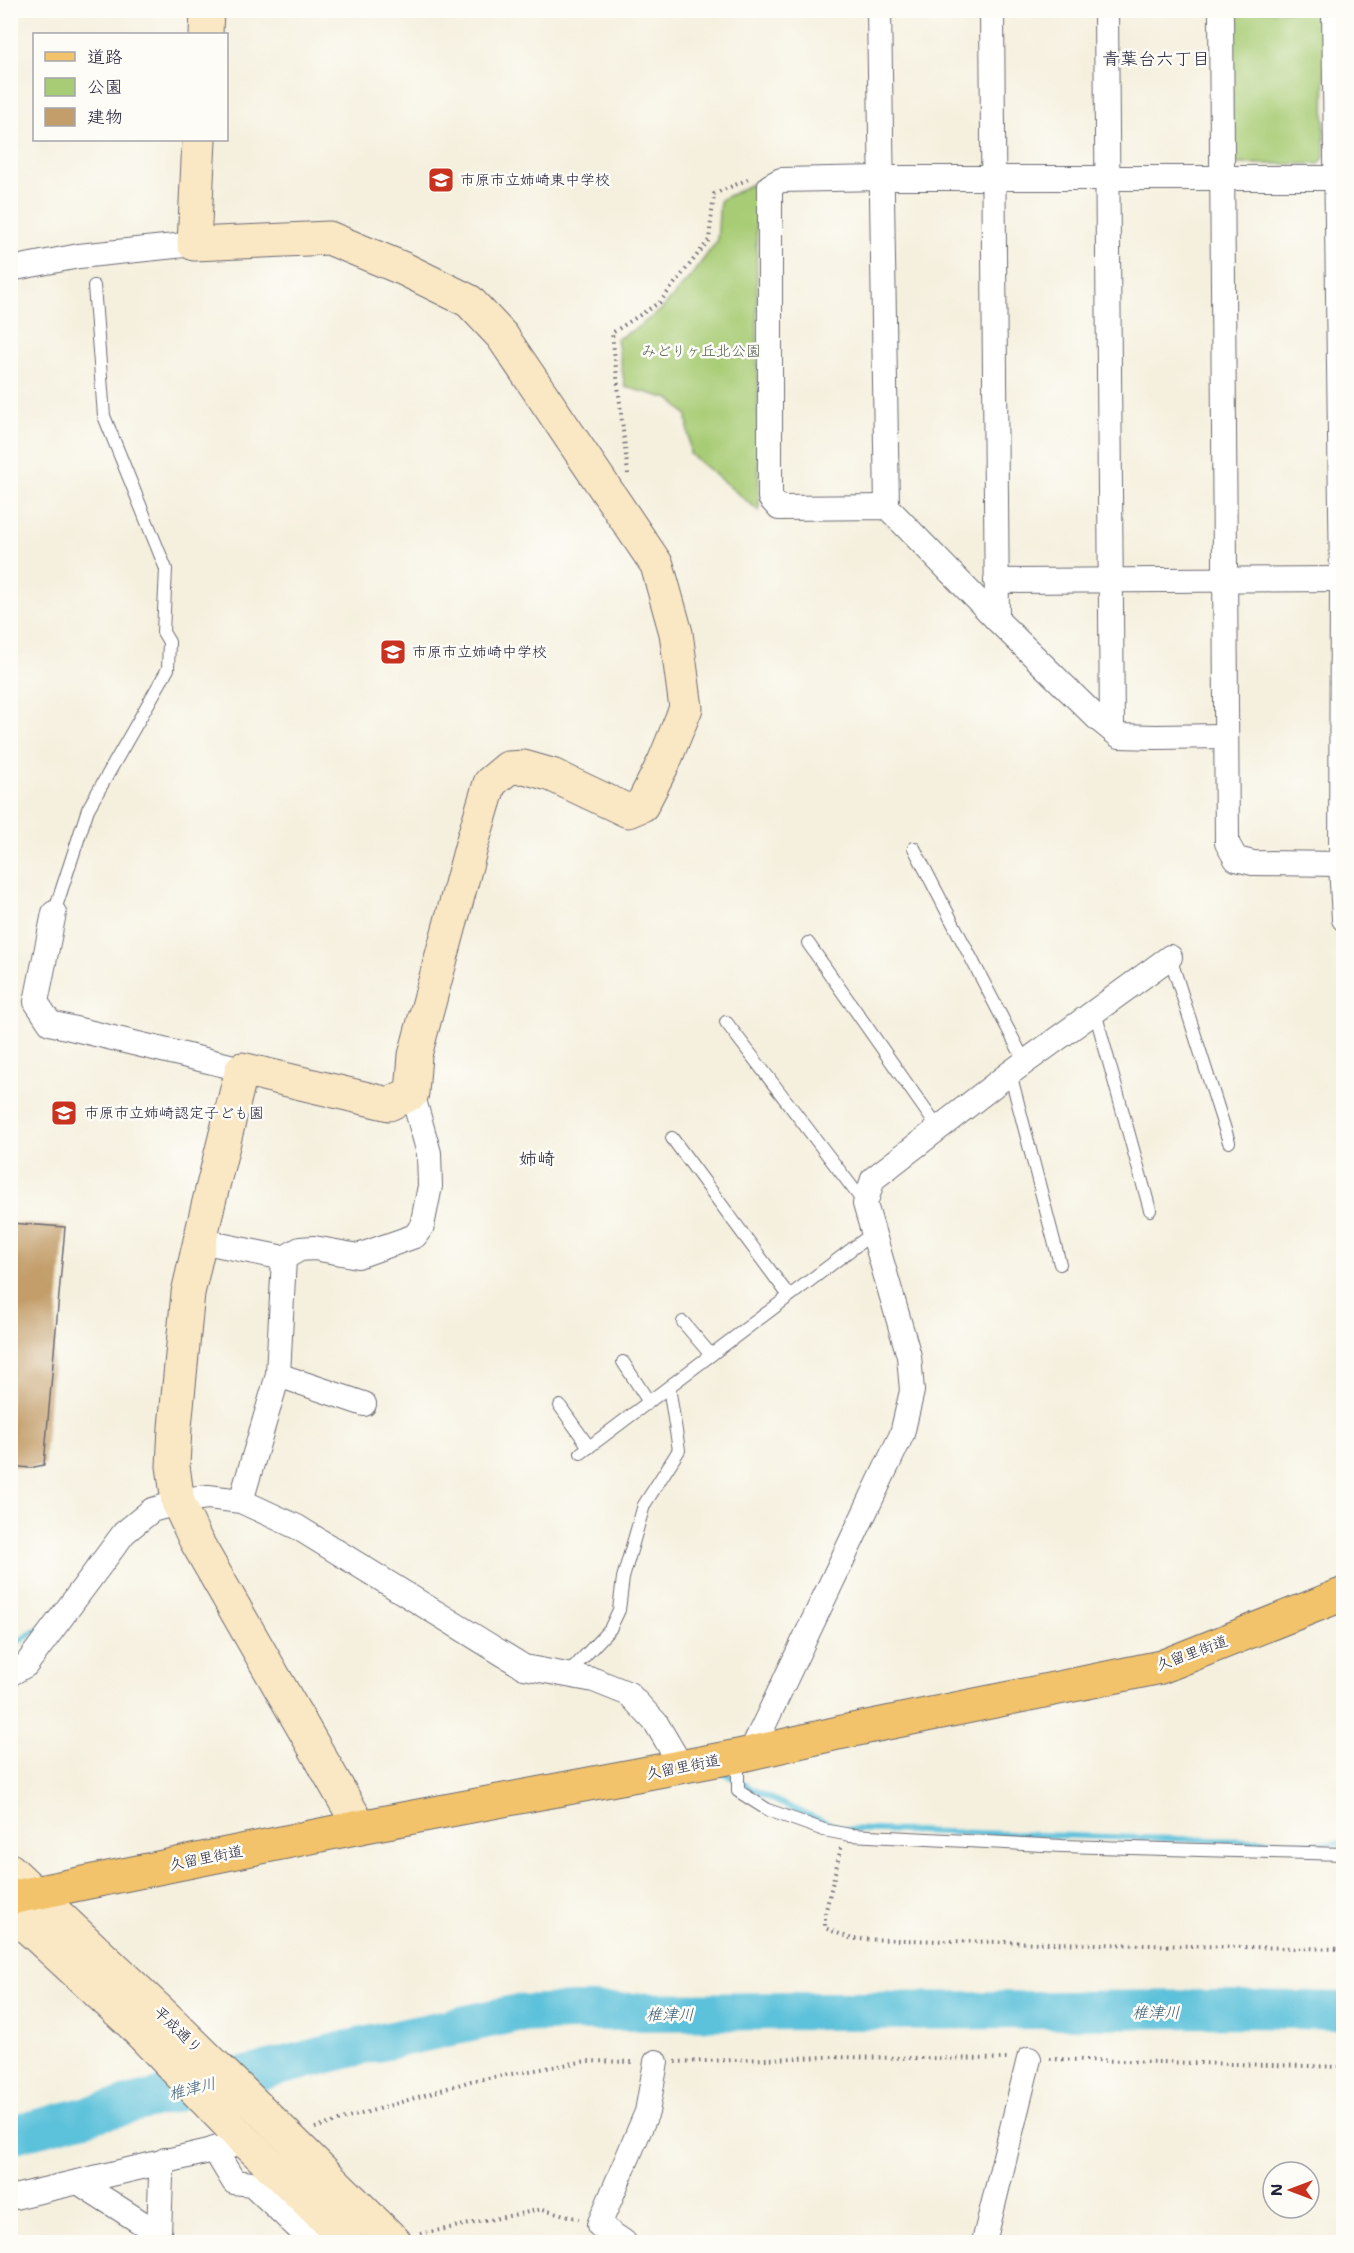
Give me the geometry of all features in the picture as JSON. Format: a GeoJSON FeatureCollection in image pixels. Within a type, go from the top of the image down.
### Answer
{"type":"FeatureCollection","features":[{"type":"Feature","properties":{"kind":"main road","name":"久留里街道"},"geometry":{"type":"LineString","coordinates":[[18,1901],[360,1827],[682,1767],[742,1759],[838,1733],[1161,1667],[1344,1594]]}},
{"type":"Feature","properties":{"kind":"street"},"geometry":{"type":"LineString","coordinates":[[206,33],[207,10]]}},
{"type":"Feature","properties":{"kind":"street"},"geometry":{"type":"LineString","coordinates":[[879,10],[887,507],[997,620],[1119,736],[1225,736]]}},
{"type":"Feature","properties":{"kind":"street"},"geometry":{"type":"LineString","coordinates":[[992,10],[997,620]]}},
{"type":"Feature","properties":{"kind":"street"},"geometry":{"type":"LineString","coordinates":[[1106,10],[1112,730]]}},
{"type":"Feature","properties":{"kind":"street"},"geometry":{"type":"LineString","coordinates":[[1221,10],[1227,843],[1236,859],[1253,862],[1341,864]]}},
{"type":"Feature","properties":{"kind":"street"},"geometry":{"type":"LineString","coordinates":[[1334,10],[1340,178],[1343,579],[1341,864],[1344,919]]}},
{"type":"Feature","properties":{"kind":"street"},"geometry":{"type":"LineString","coordinates":[[194,244],[199,141]]}},
{"type":"Feature","properties":{"kind":"street"},"geometry":{"type":"LineString","coordinates":[[887,507],[779,508],[770,498],[770,186],[781,180],[881,178],[1340,178]]}},
{"type":"Feature","properties":{"kind":"street"},"geometry":{"type":"LineString","coordinates":[[10,269],[79,256],[194,244],[329,238],[404,269],[468,302],[502,336],[657,565],[676,633],[686,708],[664,762],[642,805],[628,811],[552,775],[524,767],[508,768],[490,783],[415,1055],[412,1093],[429,1153],[430,1186],[422,1226],[415,1236],[358,1256],[314,1248],[300,1249],[284,1258],[200,1241]]}},
{"type":"Feature","properties":{"kind":"street"},"geometry":{"type":"LineString","coordinates":[[996,580],[1343,579]]}},
{"type":"Feature","properties":{"kind":"street"},"geometry":{"type":"LineString","coordinates":[[54,914],[36,1002],[50,1023],[389,1104],[412,1093]]}},
{"type":"Feature","properties":{"kind":"street"},"geometry":{"type":"LineString","coordinates":[[742,1759],[902,1434],[908,1413],[912,1391],[909,1356],[865,1204],[873,1179],[1017,1067],[1170,957]]}},
{"type":"Feature","properties":{"kind":"street"},"geometry":{"type":"LineString","coordinates":[[242,1069],[189,1293],[175,1427],[173,1466],[178,1502],[195,1539],[360,1827]]}},
{"type":"Feature","properties":{"kind":"street"},"geometry":{"type":"LineString","coordinates":[[241,1501],[278,1375],[284,1258]]}},
{"type":"Feature","properties":{"kind":"street"},"geometry":{"type":"LineString","coordinates":[[278,1375],[364,1404]]}},
{"type":"Feature","properties":{"kind":"street"},"geometry":{"type":"LineString","coordinates":[[10,1674],[26,1665],[124,1533],[152,1510],[178,1502],[208,1497],[241,1501],[297,1527],[524,1667],[594,1680],[629,1694],[656,1723],[682,1767]]}},
{"type":"Feature","properties":{"kind":"street","name":"平成通り"},"geometry":{"type":"LineString","coordinates":[[10,1870],[18,1901],[132,2024],[233,2142],[350,2242]]}},
{"type":"Feature","properties":{"kind":"street","name":"平成通り"},"geometry":{"type":"LineString","coordinates":[[18,1901],[169,2020],[394,2241]]}},
{"type":"Feature","properties":{"kind":"street"},"geometry":{"type":"LineString","coordinates":[[984,2242],[1029,2059]]}},
{"type":"Feature","properties":{"kind":"street"},"geometry":{"type":"LineString","coordinates":[[624,2242],[599,2225],[647,2112],[656,2062]]}},
{"type":"Feature","properties":{"kind":"street"},"geometry":{"type":"LineString","coordinates":[[10,2198],[233,2142],[234,2182],[252,2184],[313,2242]]}},
{"type":"Feature","properties":{"kind":"street"},"geometry":{"type":"LineString","coordinates":[[157,2238],[161,2177],[165,2160]]}},
{"type":"Feature","properties":{"kind":"street"},"geometry":{"type":"LineString","coordinates":[[78,2182],[157,2238]]}},
{"type":"Feature","properties":{"kind":"lane"},"geometry":{"type":"LineString","coordinates":[[54,914],[88,808],[168,669],[169,642],[163,632],[166,569],[104,416],[94,286]]}},
{"type":"Feature","properties":{"kind":"lane"},"geometry":{"type":"LineString","coordinates":[[914,848],[1017,1067],[1060,1264]]}},
{"type":"Feature","properties":{"kind":"lane"},"geometry":{"type":"LineString","coordinates":[[808,943],[938,1128]]}},
{"type":"Feature","properties":{"kind":"lane"},"geometry":{"type":"LineString","coordinates":[[1170,957],[1228,1142]]}},
{"type":"Feature","properties":{"kind":"lane"},"geometry":{"type":"LineString","coordinates":[[1095,1012],[1149,1210]]}},
{"type":"Feature","properties":{"kind":"lane"},"geometry":{"type":"LineString","coordinates":[[726,1022],[865,1204]]}},
{"type":"Feature","properties":{"kind":"lane"},"geometry":{"type":"LineString","coordinates":[[672,1138],[789,1296]]}},
{"type":"Feature","properties":{"kind":"lane"},"geometry":{"type":"LineString","coordinates":[[560,1406],[585,1450],[873,1233]]}},
{"type":"Feature","properties":{"kind":"lane"},"geometry":{"type":"LineString","coordinates":[[683,1322],[711,1355]]}},
{"type":"Feature","properties":{"kind":"lane"},"geometry":{"type":"LineString","coordinates":[[623,1362],[649,1402]]}},
{"type":"Feature","properties":{"kind":"lane"},"geometry":{"type":"LineString","coordinates":[[567,1675],[610,1629],[619,1610],[623,1578],[644,1505],[679,1450],[669,1387]]}},
{"type":"Feature","properties":{"kind":"lane"},"geometry":{"type":"LineString","coordinates":[[742,1759],[738,1791],[768,1810],[824,1830],[844,1834],[1062,1846],[1344,1854]]}},
{"type":"Feature","properties":{"kind":"path"},"geometry":{"type":"LineString","coordinates":[[629,483],[612,333],[660,302],[709,240],[714,194],[755,176],[770,186]]}},
{"type":"Feature","properties":{"kind":"path"},"geometry":{"type":"LineString","coordinates":[[844,1834],[825,1914],[825,1928],[852,1939],[1344,1949]]}},
{"type":"Feature","properties":{"kind":"path"},"geometry":{"type":"LineString","coordinates":[[280,2131],[471,2081],[587,2061],[656,2062],[826,2057],[1029,2059],[1344,2067]]}},
{"type":"Feature","properties":{"kind":"path"},"geometry":{"type":"LineString","coordinates":[[394,2241],[543,2209],[599,2225]]}},
{"type":"Feature","properties":{"kind":"green space"},"geometry":{"type":"Polygon","coordinates":[[[1229,11],[1325,11],[1324,158],[1319,164],[1238,164],[1232,158],[1229,11]]]}},
{"type":"Feature","properties":{"kind":"green space","name":"みどりヶ丘北公園"},"geometry":{"type":"Polygon","coordinates":[[[756,182],[759,511],[690,454],[687,415],[670,399],[625,387],[617,339],[662,309],[717,241],[720,200],[756,182]]]}},
{"type":"Feature","properties":{"kind":"building"},"geometry":{"type":"Polygon","coordinates":[[[10,1223],[65,1227],[44,1465],[30,1468],[10,1466],[10,1223]]]}},
{"type":"Feature","properties":{"kind":"waterway"},"geometry":{"type":"LineString","coordinates":[[10,1647],[43,1626]]}},
{"type":"Feature","properties":{"kind":"waterway"},"geometry":{"type":"LineString","coordinates":[[721,1771],[781,1803],[844,1829],[1344,1844]]}},
{"type":"Feature","properties":{"kind":"waterway","name":"椎津川"},"geometry":{"type":"LineString","coordinates":[[10,2135],[349,2049],[513,2014],[1239,2009],[1344,2011]]}},
{"type":"Feature","properties":{"kind":"place","name":"市原市立姉崎東中学校"},"geometry":{"type":"Point","coordinates":[441,180]}},
{"type":"Feature","properties":{"kind":"place","name":"市原市立姉崎中学校"},"geometry":{"type":"Point","coordinates":[393,652]}},
{"type":"Feature","properties":{"kind":"place","name":"市原市立姉崎認定子ども園"},"geometry":{"type":"Point","coordinates":[64,1113]}},
{"type":"Feature","properties":{"kind":"district","name":"青葉台六丁目"},"geometry":{"type":"Point","coordinates":[1156,59]}},
{"type":"Feature","properties":{"kind":"district","name":"姉崎"},"geometry":{"type":"Point","coordinates":[537,1159]}}]}
